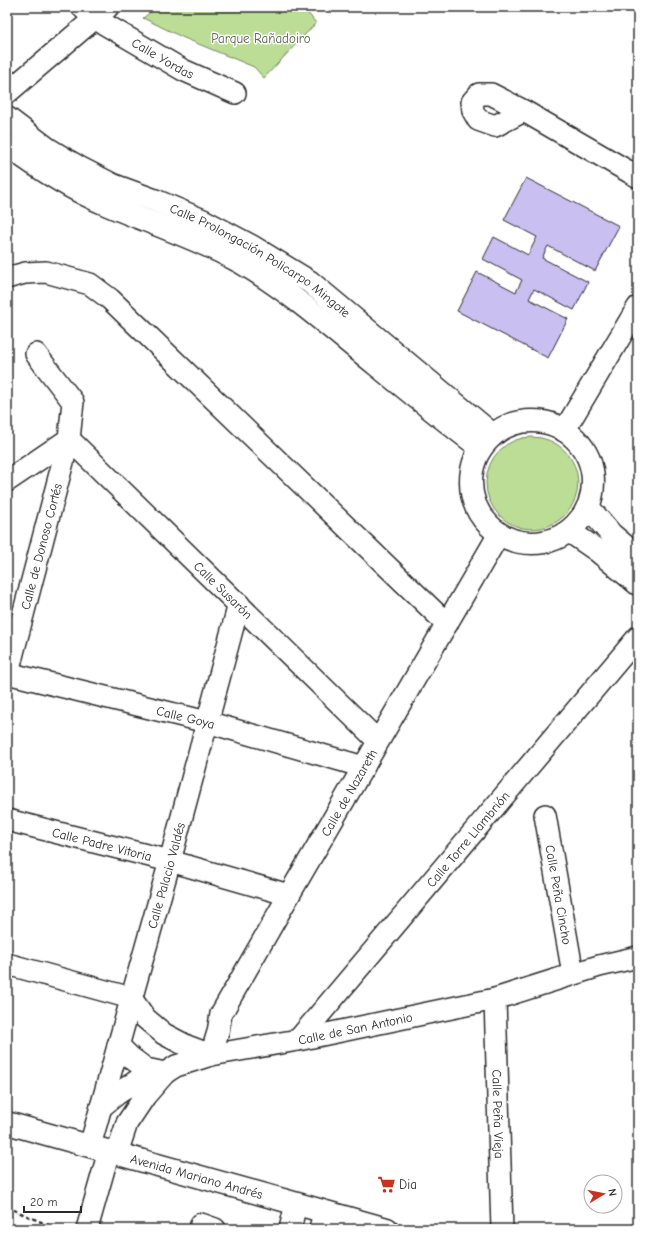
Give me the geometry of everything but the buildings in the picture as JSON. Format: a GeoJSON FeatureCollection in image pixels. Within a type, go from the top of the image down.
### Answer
{"type":"FeatureCollection","features":[{"type":"Feature","properties":{"kind":"main road","name":"Calle Prolongación Policarpo Mingote"},"geometry":{"type":"LineString","coordinates":[[7,118],[48,148],[78,167],[113,185],[204,221],[251,246],[310,282],[487,442]]}},
{"type":"Feature","properties":{"kind":"main road","name":"Calle Prolongación Policarpo Mingote"},"geometry":{"type":"LineString","coordinates":[[7,145],[36,167],[71,187],[108,205],[194,239],[255,272],[295,297],[427,406],[487,442]]}},
{"type":"Feature","properties":{"kind":"main road"},"geometry":{"type":"LineString","coordinates":[[522,422],[537,422],[552,425],[564,431],[577,442],[585,453],[593,480],[592,494],[588,507],[580,520],[569,531],[553,540],[535,544],[516,542],[499,534],[485,522],[475,505],[471,486],[473,466],[487,442],[506,427],[522,422]]}},
{"type":"Feature","properties":{"kind":"main road"},"geometry":{"type":"LineString","coordinates":[[588,507],[611,534],[638,557]]}},
{"type":"Feature","properties":{"kind":"main road"},"geometry":{"type":"LineString","coordinates":[[569,531],[598,551],[638,584]]}},
{"type":"Feature","properties":{"kind":"main road","name":"Avenida Mariano Andrés"},"geometry":{"type":"LineString","coordinates":[[7,1123],[296,1204],[322,1221],[387,1229]]}},
{"type":"Feature","properties":{"kind":"street","name":"Calle Yordas"},"geometry":{"type":"LineString","coordinates":[[7,93],[95,11],[183,70],[235,93]]}},
{"type":"Feature","properties":{"kind":"street"},"geometry":{"type":"LineString","coordinates":[[524,111],[638,177]]}},
{"type":"Feature","properties":{"kind":"street"},"geometry":{"type":"LineString","coordinates":[[7,278],[25,273],[46,272],[90,284],[110,299],[447,624]]}},
{"type":"Feature","properties":{"kind":"street"},"geometry":{"type":"LineString","coordinates":[[564,431],[636,315]]}},
{"type":"Feature","properties":{"kind":"street","name":"Calle de Donoso Cortés"},"geometry":{"type":"LineString","coordinates":[[7,674],[69,439],[72,402],[36,354]]}},
{"type":"Feature","properties":{"kind":"street"},"geometry":{"type":"LineString","coordinates":[[7,481],[69,439]]}},
{"type":"Feature","properties":{"kind":"street","name":"Calle Susarón"},"geometry":{"type":"LineString","coordinates":[[69,439],[378,741]]}},
{"type":"Feature","properties":{"kind":"street","name":"Calle de Nazareth"},"geometry":{"type":"LineString","coordinates":[[211,1056],[218,1032],[221,1014],[499,534]]}},
{"type":"Feature","properties":{"kind":"street","name":"Calle Palacio Valdés"},"geometry":{"type":"LineString","coordinates":[[105,1150],[100,1107],[170,861],[239,604]]}},
{"type":"Feature","properties":{"kind":"street","name":"Calle Torre Llambrión"},"geometry":{"type":"LineString","coordinates":[[298,1040],[638,637]]}},
{"type":"Feature","properties":{"kind":"street","name":"Calle Goya"},"geometry":{"type":"LineString","coordinates":[[7,674],[207,722],[364,767]]}},
{"type":"Feature","properties":{"kind":"street","name":"Calle Peña Cincho"},"geometry":{"type":"LineString","coordinates":[[545,815],[573,974]]}},
{"type":"Feature","properties":{"kind":"street","name":"Calle Padre Vitoria"},"geometry":{"type":"LineString","coordinates":[[7,820],[170,861],[289,895]]}},
{"type":"Feature","properties":{"kind":"street","name":"Calle de San Antonio"},"geometry":{"type":"LineString","coordinates":[[105,1150],[127,1123],[145,1096],[165,1073],[176,1066],[211,1056],[495,1000],[599,966],[638,957]]}},
{"type":"Feature","properties":{"kind":"street"},"geometry":{"type":"LineString","coordinates":[[7,964],[131,998],[145,1018],[169,1037],[211,1056]]}},
{"type":"Feature","properties":{"kind":"street","name":"Calle Peña Vieja"},"geometry":{"type":"LineString","coordinates":[[495,1000],[502,1229]]}},
{"type":"Feature","properties":{"kind":"street"},"geometry":{"type":"LineString","coordinates":[[165,1073],[169,1053],[169,1037]]}},
{"type":"Feature","properties":{"kind":"street"},"geometry":{"type":"LineString","coordinates":[[118,1045],[130,1057],[146,1069],[165,1073]]}},
{"type":"Feature","properties":{"kind":"street"},"geometry":{"type":"LineString","coordinates":[[100,1107],[141,1078],[165,1073]]}},
{"type":"Feature","properties":{"kind":"street"},"geometry":{"type":"LineString","coordinates":[[87,1229],[105,1150]]}},
{"type":"Feature","properties":{"kind":"street"},"geometry":{"type":"LineString","coordinates":[[290,1229],[296,1204]]}},
{"type":"Feature","properties":{"kind":"path"},"geometry":{"type":"LineString","coordinates":[[7,1207],[57,1229]]}},
{"type":"Feature","properties":{"kind":"green space","name":"Parque Rañadoiro"},"geometry":{"type":"Polygon","coordinates":[[[157,7],[303,7],[316,23],[264,78],[254,67],[184,38],[143,18],[157,7]]]}},
{"type":"Feature","properties":{"kind":"green space"},"geometry":{"type":"Polygon","coordinates":[[[532,437],[549,441],[564,451],[574,466],[578,483],[574,500],[564,515],[549,525],[532,529],[515,525],[500,515],[490,500],[486,483],[490,466],[500,451],[515,441],[532,437]]]}},
{"type":"Feature","properties":{"kind":"place","name":"Dia"},"geometry":{"type":"Point","coordinates":[386,1184]}}]}
